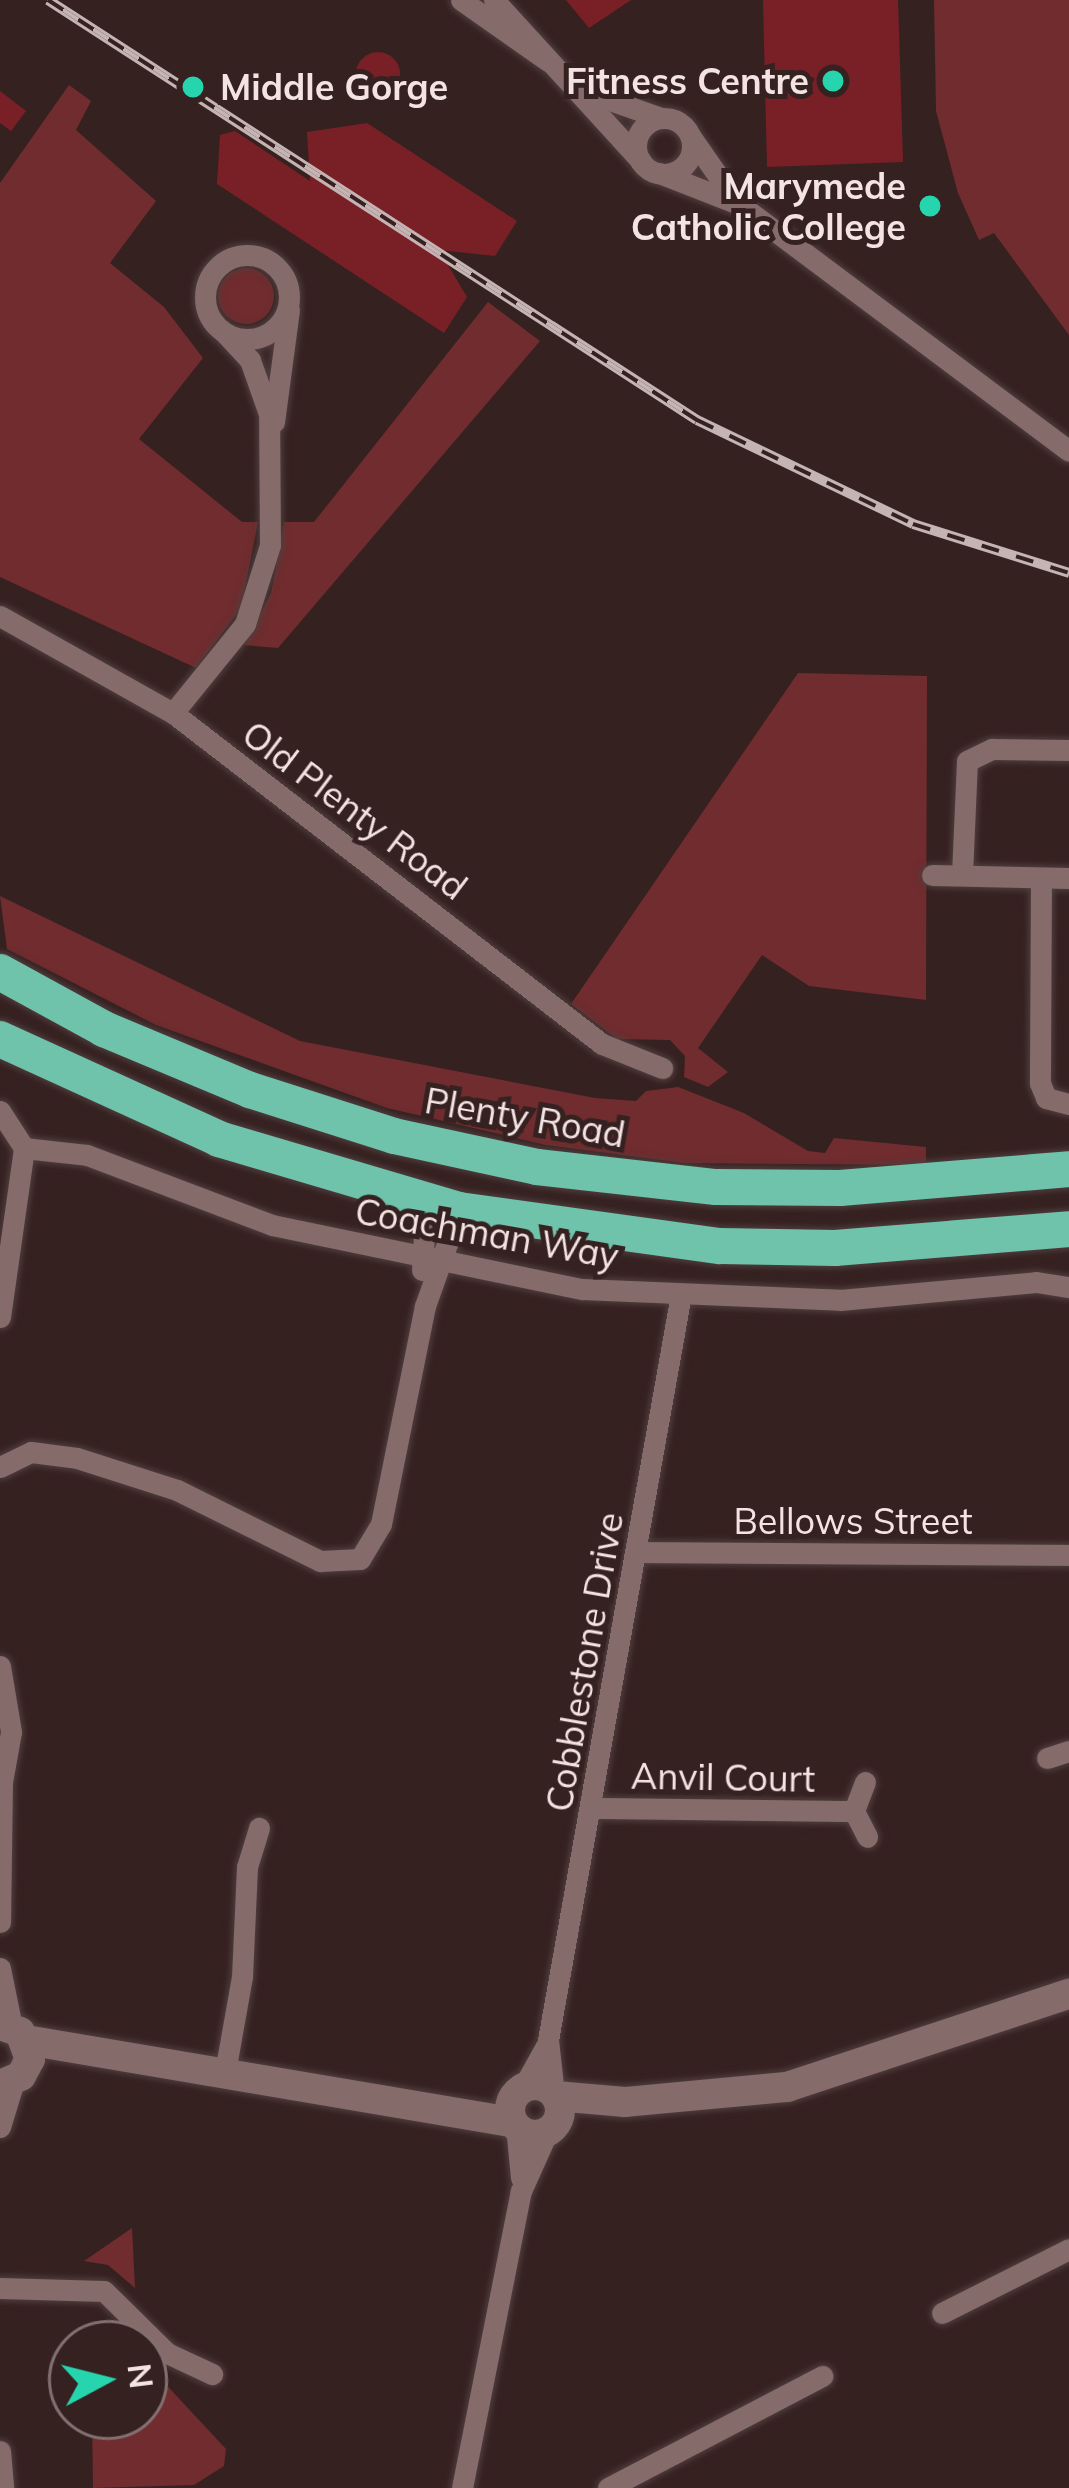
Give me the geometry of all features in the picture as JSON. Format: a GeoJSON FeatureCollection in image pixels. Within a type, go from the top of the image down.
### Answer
{"type":"FeatureCollection","features":[{"type":"Feature","properties":{"kind":"highway","name":"Plenty Road"},"geometry":{"type":"LineString","coordinates":[[0,972],[104,1029],[250,1090],[394,1136],[537,1167],[716,1187],[819,1188],[1069,1169]]}},
{"type":"Feature","properties":{"kind":"highway"},"geometry":{"type":"LineString","coordinates":[[0,1039],[219,1139],[442,1206],[721,1246],[836,1248],[1069,1229]]}},
{"type":"Feature","properties":{"kind":"street"},"geometry":{"type":"LineString","coordinates":[[460,0],[552,63]]}},
{"type":"Feature","properties":{"kind":"street"},"geometry":{"type":"LineString","coordinates":[[480,0],[584,91],[650,167],[739,204],[1069,451]]}},
{"type":"Feature","properties":{"kind":"street"},"geometry":{"type":"LineString","coordinates":[[494,0],[552,63]]}},
{"type":"Feature","properties":{"kind":"street"},"geometry":{"type":"LineString","coordinates":[[584,91],[681,123],[739,204]]}},
{"type":"Feature","properties":{"kind":"street"},"geometry":{"type":"LineString","coordinates":[[650,167],[638,134],[661,118]]}},
{"type":"Feature","properties":{"kind":"street"},"geometry":{"type":"LineString","coordinates":[[650,167],[685,164],[690,137]]}},
{"type":"Feature","properties":{"kind":"street"},"geometry":{"type":"LineString","coordinates":[[173,713],[233,641],[261,590],[270,544],[271,434],[290,302],[274,264],[232,256],[213,271],[205,294],[224,332],[254,367],[271,434]]}},
{"type":"Feature","properties":{"kind":"street"},"geometry":{"type":"LineString","coordinates":[[224,332],[265,336],[290,302]]}},
{"type":"Feature","properties":{"kind":"street","name":"Old Plenty Road"},"geometry":{"type":"LineString","coordinates":[[0,616],[173,713],[602,1044],[662,1068]]}},
{"type":"Feature","properties":{"kind":"street"},"geometry":{"type":"LineString","coordinates":[[962,875],[967,761],[992,749],[1069,751]]}},
{"type":"Feature","properties":{"kind":"street"},"geometry":{"type":"LineString","coordinates":[[932,874],[1069,878]]}},
{"type":"Feature","properties":{"kind":"street"},"geometry":{"type":"LineString","coordinates":[[1041,878],[1040,1083],[1046,1098],[1069,1104]]}},
{"type":"Feature","properties":{"kind":"street"},"geometry":{"type":"LineString","coordinates":[[0,1112],[24,1148],[0,1317]]}},
{"type":"Feature","properties":{"kind":"street","name":"Coachman Way"},"geometry":{"type":"LineString","coordinates":[[24,1148],[87,1154],[272,1225],[582,1289],[840,1300],[1036,1282],[1069,1287]]}},
{"type":"Feature","properties":{"kind":"street"},"geometry":{"type":"LineString","coordinates":[[0,1436],[5,1462],[42,1453],[118,1469],[257,1526],[320,1561],[353,1562],[370,1549],[381,1524],[442,1206]]}},
{"type":"Feature","properties":{"kind":"street"},"geometry":{"type":"LineString","coordinates":[[432,1260],[442,1206]]}},
{"type":"Feature","properties":{"kind":"street","name":"Cobblestone Drive"},"geometry":{"type":"LineString","coordinates":[[518,2107],[548,2040],[681,1294]]}},
{"type":"Feature","properties":{"kind":"street","name":"Bellows Street"},"geometry":{"type":"LineString","coordinates":[[638,1552],[1069,1555]]}},
{"type":"Feature","properties":{"kind":"street"},"geometry":{"type":"LineString","coordinates":[[0,1672],[11,1732],[1,1777],[0,1922]]}},
{"type":"Feature","properties":{"kind":"street","name":"Anvil Court"},"geometry":{"type":"LineString","coordinates":[[865,1782],[854,1811],[867,1838]]}},
{"type":"Feature","properties":{"kind":"street","name":"Anvil Court"},"geometry":{"type":"LineString","coordinates":[[591,1808],[854,1811]]}},
{"type":"Feature","properties":{"kind":"street"},"geometry":{"type":"LineString","coordinates":[[225,2072],[242,1977],[248,1861],[259,1828]]}},
{"type":"Feature","properties":{"kind":"street"},"geometry":{"type":"LineString","coordinates":[[0,1968],[13,2055],[0,2127]]}},
{"type":"Feature","properties":{"kind":"street"},"geometry":{"type":"LineString","coordinates":[[13,2055],[88,2053],[462,2112],[518,2107],[555,2095],[626,2102],[744,2092],[840,2074],[1069,1994]]}},
{"type":"Feature","properties":{"kind":"street","name":"Cobblestone Drive"},"geometry":{"type":"LineString","coordinates":[[548,2040],[555,2095]]}},
{"type":"Feature","properties":{"kind":"street"},"geometry":{"type":"LineString","coordinates":[[521,2191],[560,2110],[555,2095]]}},
{"type":"Feature","properties":{"kind":"street"},"geometry":{"type":"LineString","coordinates":[[549,2130],[626,2102]]}},
{"type":"Feature","properties":{"kind":"street"},"geometry":{"type":"LineString","coordinates":[[518,2107],[549,2130]]}},
{"type":"Feature","properties":{"kind":"street"},"geometry":{"type":"LineString","coordinates":[[462,2488],[521,2191],[518,2107]]}},
{"type":"Feature","properties":{"kind":"street"},"geometry":{"type":"LineString","coordinates":[[942,2312],[1069,2248]]}},
{"type":"Feature","properties":{"kind":"street"},"geometry":{"type":"LineString","coordinates":[[0,2288],[104,2290],[167,2353],[212,2374]]}},
{"type":"Feature","properties":{"kind":"street"},"geometry":{"type":"LineString","coordinates":[[608,2488],[822,2376]]}},
{"type":"Feature","properties":{"kind":"street"},"geometry":{"type":"LineString","coordinates":[[0,2451],[3,2488]]}},
{"type":"Feature","properties":{"kind":"shaded area"},"geometry":{"type":"Polygon","coordinates":[[[934,0],[1069,0],[1069,335],[994,233],[979,240],[958,193],[936,111],[934,0]]]}},
{"type":"Feature","properties":{"kind":"shaded area"},"geometry":{"type":"Polygon","coordinates":[[[69,85],[91,101],[76,130],[156,201],[110,263],[164,307],[203,358],[139,439],[242,522],[258,522],[241,608],[196,668],[0,577],[0,183],[69,85]]]}},
{"type":"Feature","properties":{"kind":"shaded area"},"geometry":{"type":"Polygon","coordinates":[[[246,268],[266,276],[274,296],[266,316],[246,324],[226,316],[218,296],[226,276],[246,268]]]}},
{"type":"Feature","properties":{"kind":"shaded area"},"geometry":{"type":"Polygon","coordinates":[[[488,302],[540,341],[278,648],[244,645],[271,593],[284,522],[314,522],[488,302]]]}},
{"type":"Feature","properties":{"kind":"shaded area"},"geometry":{"type":"Polygon","coordinates":[[[798,673],[927,676],[926,1000],[809,986],[762,955],[698,1048],[728,1072],[708,1087],[684,1077],[685,1056],[670,1040],[617,1039],[571,1004],[798,673]]]}},
{"type":"Feature","properties":{"kind":"shaded area"},"geometry":{"type":"Polygon","coordinates":[[[0,896],[300,1041],[595,1098],[636,1101],[646,1091],[678,1087],[744,1113],[808,1151],[825,1153],[834,1138],[926,1147],[926,1165],[683,1163],[546,1145],[387,1108],[156,1025],[7,949],[0,896]]]}},
{"type":"Feature","properties":{"kind":"shaded area"},"geometry":{"type":"Polygon","coordinates":[[[132,2228],[135,2288],[108,2265],[84,2261],[132,2228]]]}},
{"type":"Feature","properties":{"kind":"shaded area"},"geometry":{"type":"Polygon","coordinates":[[[168,2387],[226,2449],[224,2466],[194,2485],[93,2488],[92,2440],[168,2440],[168,2387]]]}},
{"type":"Feature","properties":{"kind":"building"},"geometry":{"type":"Polygon","coordinates":[[[566,0],[631,0],[589,28],[566,0]]]}},
{"type":"Feature","properties":{"kind":"building","name":"Fitness Centre"},"geometry":{"type":"Polygon","coordinates":[[[763,0],[898,0],[903,162],[767,167],[763,0]]]}},
{"type":"Feature","properties":{"kind":"building"},"geometry":{"type":"Polygon","coordinates":[[[378,52],[393,59],[400,74],[393,89],[378,96],[363,89],[356,74],[363,59],[378,52]]]}},
{"type":"Feature","properties":{"kind":"building"},"geometry":{"type":"Polygon","coordinates":[[[0,91],[26,111],[11,131],[0,123],[0,91]]]}},
{"type":"Feature","properties":{"kind":"building"},"geometry":{"type":"Polygon","coordinates":[[[367,123],[517,221],[495,256],[439,250],[467,297],[444,333],[217,184],[220,135],[235,131],[310,181],[307,132],[367,123]]]}},
{"type":"Feature","properties":{"kind":"railway"},"geometry":{"type":"LineString","coordinates":[[48,0],[697,420],[913,524],[1069,573]]}},
{"type":"Feature","properties":{"kind":"place","name":"Fitness Centre"},"geometry":{"type":"Point","coordinates":[833,81]}},
{"type":"Feature","properties":{"kind":"place","name":"Middle Gorge"},"geometry":{"type":"Point","coordinates":[193,87]}},
{"type":"Feature","properties":{"kind":"place","name":"Marymede Catholic College"},"geometry":{"type":"Point","coordinates":[930,206]}}]}
